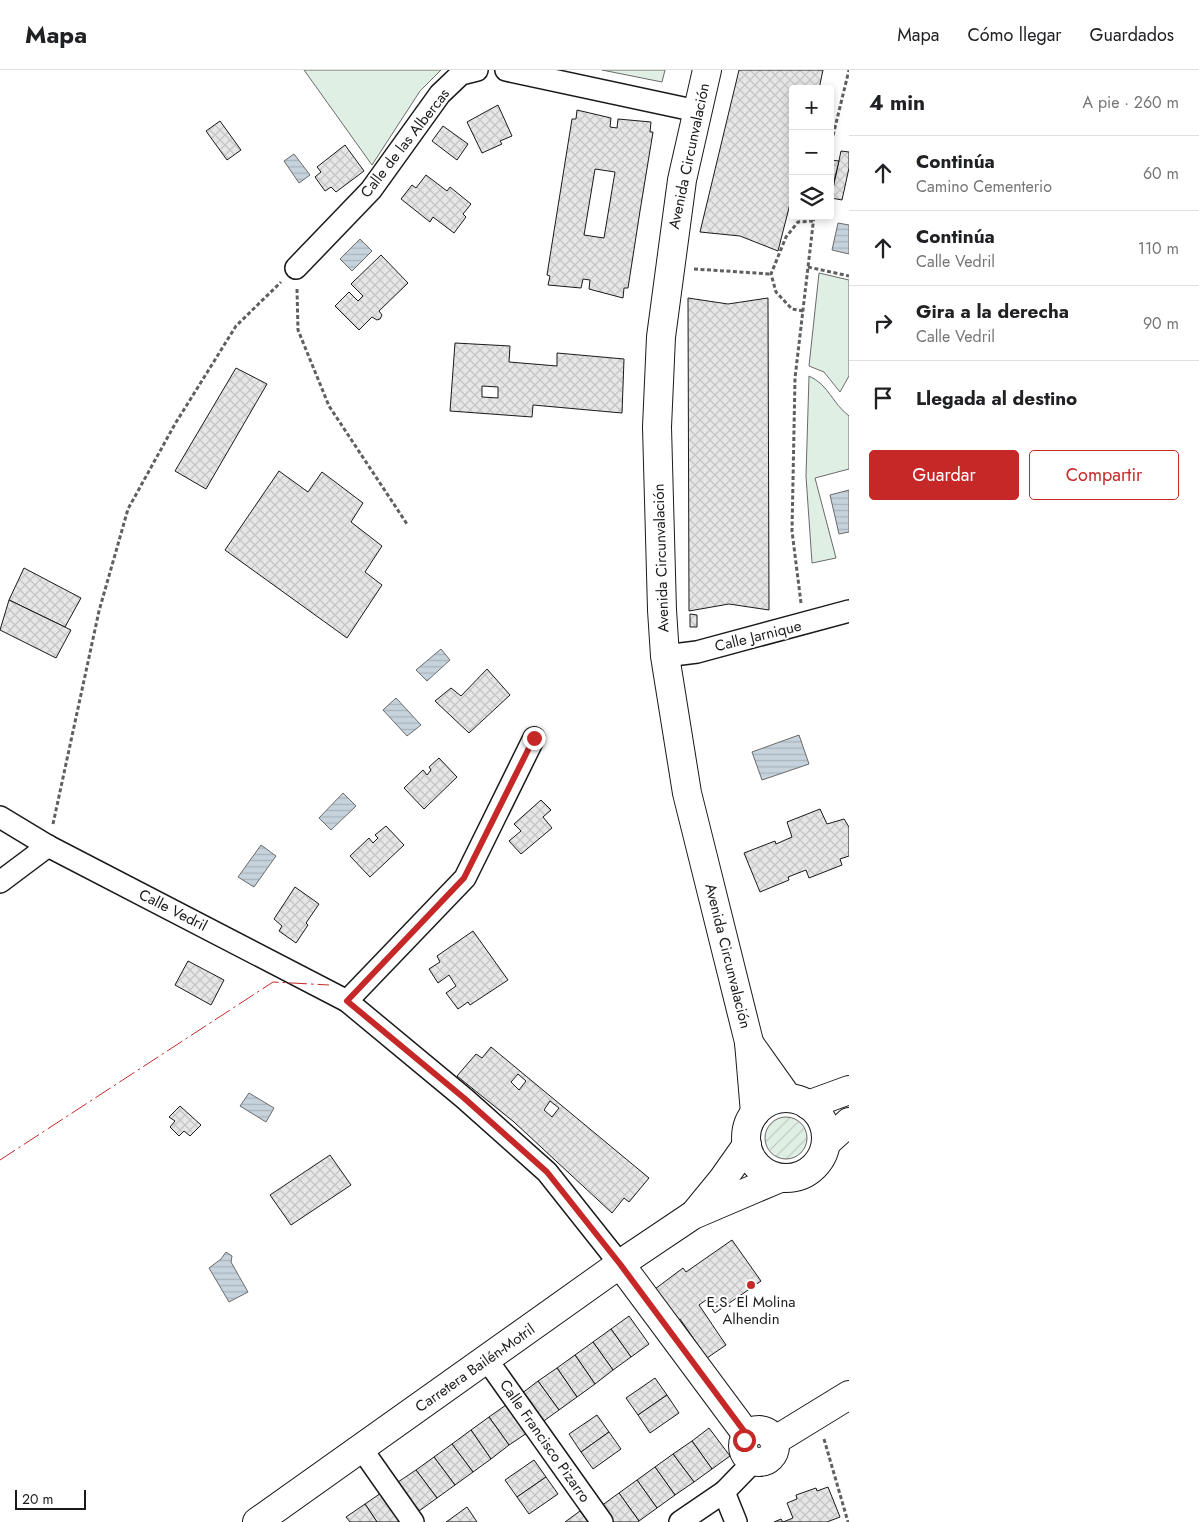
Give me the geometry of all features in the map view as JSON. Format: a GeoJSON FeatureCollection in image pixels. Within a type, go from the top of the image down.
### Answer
{"type":"FeatureCollection","features":[{"type":"Feature","properties":{"kind":"street","name":"Calle de las Albercas"},"geometry":{"type":"LineString","coordinates":[[296,268],[371,190],[440,94],[461,74],[477,70]]}},
{"type":"Feature","properties":{"kind":"street"},"geometry":{"type":"LineString","coordinates":[[506,70],[697,111]]}},
{"type":"Feature","properties":{"kind":"street","name":"Avenida Circunvalación"},"geometry":{"type":"LineString","coordinates":[[707,70],[680,189],[661,338],[657,428],[665,656],[687,793],[748,1042]]}},
{"type":"Feature","properties":{"kind":"street","name":"Calle Jarnique"},"geometry":{"type":"LineString","coordinates":[[665,656],[697,652],[849,611]]}},
{"type":"Feature","properties":{"kind":"street"},"geometry":{"type":"LineString","coordinates":[[347,1001],[464,878],[534,738]]}},
{"type":"Feature","properties":{"kind":"street","name":"Calle Vedril"},"geometry":{"type":"LineString","coordinates":[[0,817],[48,846],[347,1001],[464,1098],[547,1172],[620,1264]]}},
{"type":"Feature","properties":{"kind":"street"},"geometry":{"type":"LineString","coordinates":[[0,882],[48,846]]}},
{"type":"Feature","properties":{"kind":"street"},"geometry":{"type":"LineString","coordinates":[[748,1042],[798,1102],[822,1120],[826,1144]]}},
{"type":"Feature","properties":{"kind":"street"},"geometry":{"type":"LineString","coordinates":[[748,1042],[755,1113]]}},
{"type":"Feature","properties":{"kind":"street"},"geometry":{"type":"LineString","coordinates":[[849,1090],[798,1102],[769,1102],[755,1113],[748,1126],[747,1145],[757,1166],[768,1174],[780,1178],[790,1178],[808,1172],[819,1161],[826,1144],[849,1122]]}},
{"type":"Feature","properties":{"kind":"street","name":"Carretera Bailén-Motril"},"geometry":{"type":"LineString","coordinates":[[694,1215],[747,1145]]}},
{"type":"Feature","properties":{"kind":"street","name":"Carretera Bailén-Motril"},"geometry":{"type":"LineString","coordinates":[[257,1522],[620,1264],[694,1215],[780,1178]]}},
{"type":"Feature","properties":{"kind":"street"},"geometry":{"type":"LineString","coordinates":[[620,1264],[751,1448]]}},
{"type":"Feature","properties":{"kind":"street","name":"Calle Francisco Pizarro"},"geometry":{"type":"LineString","coordinates":[[487,1360],[602,1522]]}},
{"type":"Feature","properties":{"kind":"street"},"geometry":{"type":"LineString","coordinates":[[680,1522],[724,1492],[760,1430],[768,1434],[774,1441],[816,1417],[849,1395]]}},
{"type":"Feature","properties":{"kind":"street"},"geometry":{"type":"LineString","coordinates":[[361,1448],[413,1522]]}},
{"type":"Feature","properties":{"kind":"street"},"geometry":{"type":"LineString","coordinates":[[724,1492],[736,1522]]}},
{"type":"Feature","properties":{"kind":"path"},"geometry":{"type":"LineString","coordinates":[[834,132],[849,70]]}},
{"type":"Feature","properties":{"kind":"path"},"geometry":{"type":"LineString","coordinates":[[803,311],[792,309],[776,292],[771,274],[786,237],[798,222],[806,220]]}},
{"type":"Feature","properties":{"kind":"path"},"geometry":{"type":"LineString","coordinates":[[801,603],[792,531],[795,378],[813,220]]}},
{"type":"Feature","properties":{"kind":"path"},"geometry":{"type":"LineString","coordinates":[[808,266],[849,276]]}},
{"type":"Feature","properties":{"kind":"path"},"geometry":{"type":"LineString","coordinates":[[296,268],[298,330],[330,406],[407,524]]}},
{"type":"Feature","properties":{"kind":"path"},"geometry":{"type":"LineString","coordinates":[[48,846],[99,611],[128,509],[175,424],[236,326],[296,268]]}},
{"type":"Feature","properties":{"kind":"path"},"geometry":{"type":"LineString","coordinates":[[690,269],[771,274]]}},
{"type":"Feature","properties":{"kind":"path"},"geometry":{"type":"LineString","coordinates":[[816,1417],[832,1461],[848,1522]]}},
{"type":"Feature","properties":{"kind":"green space"},"geometry":{"type":"Polygon","coordinates":[[[304,70],[441,70],[420,91],[372,165],[304,70]]]}},
{"type":"Feature","properties":{"kind":"green space"},"geometry":{"type":"Polygon","coordinates":[[[602,70],[665,70],[662,82],[602,70]]]}},
{"type":"Feature","properties":{"kind":"green space"},"geometry":{"type":"Polygon","coordinates":[[[819,273],[849,280],[849,376],[840,392],[824,372],[809,366],[819,273]]]}},
{"type":"Feature","properties":{"kind":"green space"},"geometry":{"type":"Polygon","coordinates":[[[809,376],[826,389],[838,406],[849,416],[849,469],[815,478],[836,558],[812,563],[806,476],[809,376]]]}},
{"type":"Feature","properties":{"kind":"green space"},"geometry":{"type":"Polygon","coordinates":[[[786,1117],[801,1123],[807,1138],[801,1153],[786,1159],[771,1153],[765,1138],[771,1123],[786,1117]]]}},
{"type":"Feature","properties":{"kind":"shaded area"},"geometry":{"type":"Polygon","coordinates":[[[294,154],[310,175],[299,183],[284,161],[294,154]]]}},
{"type":"Feature","properties":{"kind":"shaded area"},"geometry":{"type":"Polygon","coordinates":[[[838,223],[849,225],[849,254],[832,250],[838,223]]]}},
{"type":"Feature","properties":{"kind":"shaded area"},"geometry":{"type":"Polygon","coordinates":[[[360,239],[372,251],[352,271],[340,259],[360,239]]]}},
{"type":"Feature","properties":{"kind":"shaded area"},"geometry":{"type":"Polygon","coordinates":[[[849,490],[849,532],[839,534],[830,495],[849,490]]]}},
{"type":"Feature","properties":{"kind":"shaded area"},"geometry":{"type":"Polygon","coordinates":[[[441,649],[450,660],[427,681],[416,670],[441,649]]]}},
{"type":"Feature","properties":{"kind":"shaded area"},"geometry":{"type":"Polygon","coordinates":[[[396,698],[421,725],[407,736],[383,710],[396,698]]]}},
{"type":"Feature","properties":{"kind":"shaded area"},"geometry":{"type":"Polygon","coordinates":[[[799,735],[809,764],[762,780],[752,752],[799,735]]]}},
{"type":"Feature","properties":{"kind":"shaded area"},"geometry":{"type":"Polygon","coordinates":[[[343,793],[356,806],[331,830],[319,818],[343,793]]]}},
{"type":"Feature","properties":{"kind":"shaded area"},"geometry":{"type":"Polygon","coordinates":[[[261,845],[276,856],[254,887],[238,877],[261,845]]]}},
{"type":"Feature","properties":{"kind":"shaded area"},"geometry":{"type":"Polygon","coordinates":[[[249,1093],[274,1108],[266,1122],[240,1106],[249,1093]]]}},
{"type":"Feature","properties":{"kind":"shaded area"},"geometry":{"type":"Polygon","coordinates":[[[226,1252],[232,1256],[231,1262],[248,1292],[229,1302],[209,1268],[221,1259],[226,1252]]]}},
{"type":"Feature","properties":{"kind":"building"},"geometry":{"type":"Polygon","coordinates":[[[739,70],[823,70],[820,85],[789,85],[789,208],[778,251],[740,236],[700,232],[739,70]]]}},
{"type":"Feature","properties":{"kind":"building"},"geometry":{"type":"Polygon","coordinates":[[[498,105],[512,136],[500,141],[502,144],[482,153],[467,122],[498,105]]]}},
{"type":"Feature","properties":{"kind":"building"},"geometry":{"type":"Polygon","coordinates":[[[577,110],[611,118],[610,127],[617,128],[618,119],[651,122],[650,132],[653,132],[628,288],[624,288],[623,298],[589,289],[590,280],[583,279],[581,288],[548,285],[550,276],[547,275],[572,119],[576,119],[577,110]],[[595,169],[584,235],[604,238],[615,172],[595,169]]]}},
{"type":"Feature","properties":{"kind":"building"},"geometry":{"type":"Polygon","coordinates":[[[220,121],[241,150],[227,160],[206,131],[220,121]]]}},
{"type":"Feature","properties":{"kind":"building"},"geometry":{"type":"Polygon","coordinates":[[[443,126],[468,144],[457,160],[432,141],[443,126]]]}},
{"type":"Feature","properties":{"kind":"building"},"geometry":{"type":"Polygon","coordinates":[[[345,145],[364,171],[336,192],[331,187],[325,191],[315,177],[321,172],[317,167],[345,145]]]}},
{"type":"Feature","properties":{"kind":"building"},"geometry":{"type":"Polygon","coordinates":[[[841,151],[849,152],[849,168],[842,200],[834,199],[834,184],[841,151]]]}},
{"type":"Feature","properties":{"kind":"building"},"geometry":{"type":"Polygon","coordinates":[[[834,160],[839,161],[834,181],[834,160]]]}},
{"type":"Feature","properties":{"kind":"building"},"geometry":{"type":"Polygon","coordinates":[[[426,175],[447,191],[450,187],[471,204],[463,214],[466,217],[454,233],[433,217],[430,222],[401,199],[412,185],[416,188],[426,175]]]}},
{"type":"Feature","properties":{"kind":"building"},"geometry":{"type":"Polygon","coordinates":[[[381,255],[408,283],[379,311],[382,315],[380,319],[377,320],[372,317],[359,330],[335,306],[349,292],[358,301],[363,296],[351,284],[381,255]]]}},
{"type":"Feature","properties":{"kind":"building"},"geometry":{"type":"Polygon","coordinates":[[[688,298],[728,304],[768,298],[769,610],[729,604],[689,611],[688,298]]]}},
{"type":"Feature","properties":{"kind":"building"},"geometry":{"type":"Polygon","coordinates":[[[455,343],[510,346],[509,362],[557,366],[557,353],[624,359],[622,413],[533,405],[532,417],[450,411],[455,343]],[[482,386],[482,397],[498,398],[498,387],[482,386]]]}},
{"type":"Feature","properties":{"kind":"building"},"geometry":{"type":"Polygon","coordinates":[[[236,368],[267,384],[206,489],[175,471],[236,368]]]}},
{"type":"Feature","properties":{"kind":"building"},"geometry":{"type":"Polygon","coordinates":[[[279,471],[308,492],[322,472],[363,503],[351,522],[382,546],[365,572],[382,585],[347,638],[225,550],[279,471]]]}},
{"type":"Feature","properties":{"kind":"building"},"geometry":{"type":"Polygon","coordinates":[[[24,568],[81,598],[65,627],[9,600],[24,568]]]}},
{"type":"Feature","properties":{"kind":"building"},"geometry":{"type":"Polygon","coordinates":[[[9,600],[71,630],[56,658],[0,630],[9,600]]]}},
{"type":"Feature","properties":{"kind":"building"},"geometry":{"type":"Polygon","coordinates":[[[690,614],[697,615],[697,627],[690,627],[690,614]]]}},
{"type":"Feature","properties":{"kind":"building"},"geometry":{"type":"Polygon","coordinates":[[[487,669],[510,695],[469,733],[435,701],[451,688],[461,696],[487,669]]]}},
{"type":"Feature","properties":{"kind":"building"},"geometry":{"type":"Polygon","coordinates":[[[439,758],[457,777],[424,809],[404,788],[423,770],[427,775],[431,770],[429,767],[439,758]]]}},
{"type":"Feature","properties":{"kind":"building"},"geometry":{"type":"Polygon","coordinates":[[[541,800],[551,810],[543,817],[552,828],[521,854],[509,841],[521,831],[514,824],[541,800]]]}},
{"type":"Feature","properties":{"kind":"building"},"geometry":{"type":"Polygon","coordinates":[[[820,809],[827,824],[844,819],[849,827],[849,856],[840,859],[842,865],[809,878],[806,870],[788,877],[789,880],[760,892],[744,853],[775,841],[776,844],[792,837],[787,822],[820,809]]]}},
{"type":"Feature","properties":{"kind":"building"},"geometry":{"type":"Polygon","coordinates":[[[386,826],[404,845],[370,877],[350,856],[369,838],[373,843],[378,838],[375,835],[386,826]]]}},
{"type":"Feature","properties":{"kind":"building"},"geometry":{"type":"Polygon","coordinates":[[[295,887],[319,904],[306,923],[308,925],[296,943],[279,931],[282,926],[274,919],[295,887]]]}},
{"type":"Feature","properties":{"kind":"building"},"geometry":{"type":"Polygon","coordinates":[[[473,931],[508,980],[470,1005],[468,1002],[458,1009],[446,993],[456,986],[449,975],[438,983],[429,969],[440,962],[437,956],[473,931]]]}},
{"type":"Feature","properties":{"kind":"building"},"geometry":{"type":"Polygon","coordinates":[[[188,961],[224,980],[211,1005],[175,985],[188,961]]]}},
{"type":"Feature","properties":{"kind":"building"},"geometry":{"type":"Polygon","coordinates":[[[491,1047],[649,1178],[629,1202],[624,1198],[612,1213],[514,1122],[457,1076],[476,1054],[482,1058],[491,1047]],[[518,1074],[511,1082],[519,1090],[526,1081],[518,1074]],[[550,1101],[544,1110],[552,1117],[559,1108],[550,1101]]]}},
{"type":"Feature","properties":{"kind":"building"},"geometry":{"type":"Polygon","coordinates":[[[180,1106],[201,1125],[190,1136],[184,1131],[179,1136],[170,1127],[175,1121],[169,1117],[180,1106]]]}},
{"type":"Feature","properties":{"kind":"building"},"geometry":{"type":"Polygon","coordinates":[[[330,1155],[351,1185],[291,1225],[270,1195],[330,1155]]]}},
{"type":"Feature","properties":{"kind":"building"},"geometry":{"type":"Polygon","coordinates":[[[732,1240],[761,1281],[715,1313],[706,1300],[699,1305],[726,1345],[707,1358],[680,1319],[677,1321],[655,1289],[683,1268],[686,1272],[732,1240]]]}},
{"type":"Feature","properties":{"kind":"building"},"geometry":{"type":"Polygon","coordinates":[[[629,1316],[649,1344],[631,1357],[611,1329],[629,1316]]]}},
{"type":"Feature","properties":{"kind":"building"},"geometry":{"type":"Polygon","coordinates":[[[611,1329],[631,1357],[613,1370],[593,1342],[611,1329]]]}},
{"type":"Feature","properties":{"kind":"building"},"geometry":{"type":"Polygon","coordinates":[[[593,1342],[613,1370],[595,1384],[575,1355],[593,1342]]]}},
{"type":"Feature","properties":{"kind":"building"},"geometry":{"type":"Polygon","coordinates":[[[575,1355],[595,1384],[577,1397],[557,1368],[575,1355]]]}},
{"type":"Feature","properties":{"kind":"building"},"geometry":{"type":"Polygon","coordinates":[[[557,1368],[577,1397],[559,1410],[538,1381],[557,1368]]]}},
{"type":"Feature","properties":{"kind":"building"},"geometry":{"type":"Polygon","coordinates":[[[655,1378],[667,1395],[638,1415],[626,1398],[655,1378]]]}},
{"type":"Feature","properties":{"kind":"building"},"geometry":{"type":"Polygon","coordinates":[[[538,1381],[559,1410],[541,1423],[521,1394],[538,1381]]]}},
{"type":"Feature","properties":{"kind":"building"},"geometry":{"type":"Polygon","coordinates":[[[667,1395],[679,1413],[650,1433],[638,1415],[667,1395]]]}},
{"type":"Feature","properties":{"kind":"building"},"geometry":{"type":"Polygon","coordinates":[[[506,1405],[527,1433],[509,1445],[489,1417],[506,1405]]]}},
{"type":"Feature","properties":{"kind":"building"},"geometry":{"type":"Polygon","coordinates":[[[597,1415],[609,1432],[581,1452],[569,1434],[597,1415]]]}},
{"type":"Feature","properties":{"kind":"building"},"geometry":{"type":"Polygon","coordinates":[[[489,1417],[509,1445],[491,1459],[471,1430],[489,1417]]]}},
{"type":"Feature","properties":{"kind":"building"},"geometry":{"type":"Polygon","coordinates":[[[709,1428],[730,1456],[712,1469],[692,1441],[709,1428]]]}},
{"type":"Feature","properties":{"kind":"building"},"geometry":{"type":"Polygon","coordinates":[[[471,1430],[491,1459],[473,1472],[452,1444],[471,1430]]]}},
{"type":"Feature","properties":{"kind":"building"},"geometry":{"type":"Polygon","coordinates":[[[609,1432],[621,1449],[593,1469],[581,1452],[609,1432]]]}},
{"type":"Feature","properties":{"kind":"building"},"geometry":{"type":"Polygon","coordinates":[[[692,1441],[712,1469],[694,1482],[673,1454],[692,1441]]]}},
{"type":"Feature","properties":{"kind":"building"},"geometry":{"type":"Polygon","coordinates":[[[452,1444],[473,1472],[455,1485],[434,1457],[452,1444]]]}},
{"type":"Feature","properties":{"kind":"building"},"geometry":{"type":"Polygon","coordinates":[[[673,1454],[694,1482],[675,1495],[655,1467],[673,1454]]]}},
{"type":"Feature","properties":{"kind":"building"},"geometry":{"type":"Polygon","coordinates":[[[434,1457],[455,1485],[437,1498],[416,1470],[434,1457]]]}},
{"type":"Feature","properties":{"kind":"building"},"geometry":{"type":"Polygon","coordinates":[[[534,1460],[546,1477],[517,1497],[505,1480],[534,1460]]]}},
{"type":"Feature","properties":{"kind":"building"},"geometry":{"type":"Polygon","coordinates":[[[655,1467],[675,1495],[657,1508],[637,1480],[655,1467]]]}},
{"type":"Feature","properties":{"kind":"building"},"geometry":{"type":"Polygon","coordinates":[[[416,1470],[437,1498],[419,1511],[398,1482],[416,1470]]]}},
{"type":"Feature","properties":{"kind":"building"},"geometry":{"type":"Polygon","coordinates":[[[546,1477],[558,1494],[529,1514],[517,1497],[546,1477]]]}},
{"type":"Feature","properties":{"kind":"building"},"geometry":{"type":"Polygon","coordinates":[[[637,1480],[657,1508],[639,1521],[619,1493],[637,1480]]]}},
{"type":"Feature","properties":{"kind":"building"},"geometry":{"type":"Polygon","coordinates":[[[828,1487],[840,1517],[827,1522],[783,1522],[793,1518],[787,1503],[797,1499],[796,1495],[816,1488],[817,1491],[828,1487]]]}},
{"type":"Feature","properties":{"kind":"building"},"geometry":{"type":"Polygon","coordinates":[[[384,1491],[401,1522],[377,1522],[365,1504],[384,1491]]]}},
{"type":"Feature","properties":{"kind":"building"},"geometry":{"type":"Polygon","coordinates":[[[619,1493],[638,1522],[613,1522],[601,1506],[619,1493]]]}},
{"type":"Feature","properties":{"kind":"building"},"geometry":{"type":"Polygon","coordinates":[[[365,1504],[377,1522],[350,1522],[346,1517],[365,1504]]]}},
{"type":"Feature","properties":{"kind":"building"},"geometry":{"type":"Polygon","coordinates":[[[467,1507],[477,1522],[446,1522],[449,1520],[467,1507]]]}},
{"type":"Feature","properties":{"kind":"building"},"geometry":{"type":"Polygon","coordinates":[[[580,1511],[588,1522],[565,1522],[580,1511]]]}},
{"type":"Feature","properties":{"kind":"power"},"geometry":{"type":"LineString","coordinates":[[0,1160],[273,982],[329,985]]}},
{"type":"Feature","properties":{"kind":"place","name":"E.S. El Molina Alhendin"},"geometry":{"type":"Point","coordinates":[751,1285]}},
{"type":"Feature","properties":{"kind":"route"},"geometry":{"type":"LineString","coordinates":[[534,738],[464,878],[347,1001],[464,1098],[547,1172],[620,1264],[747,1435],[744,1440]]}}]}
